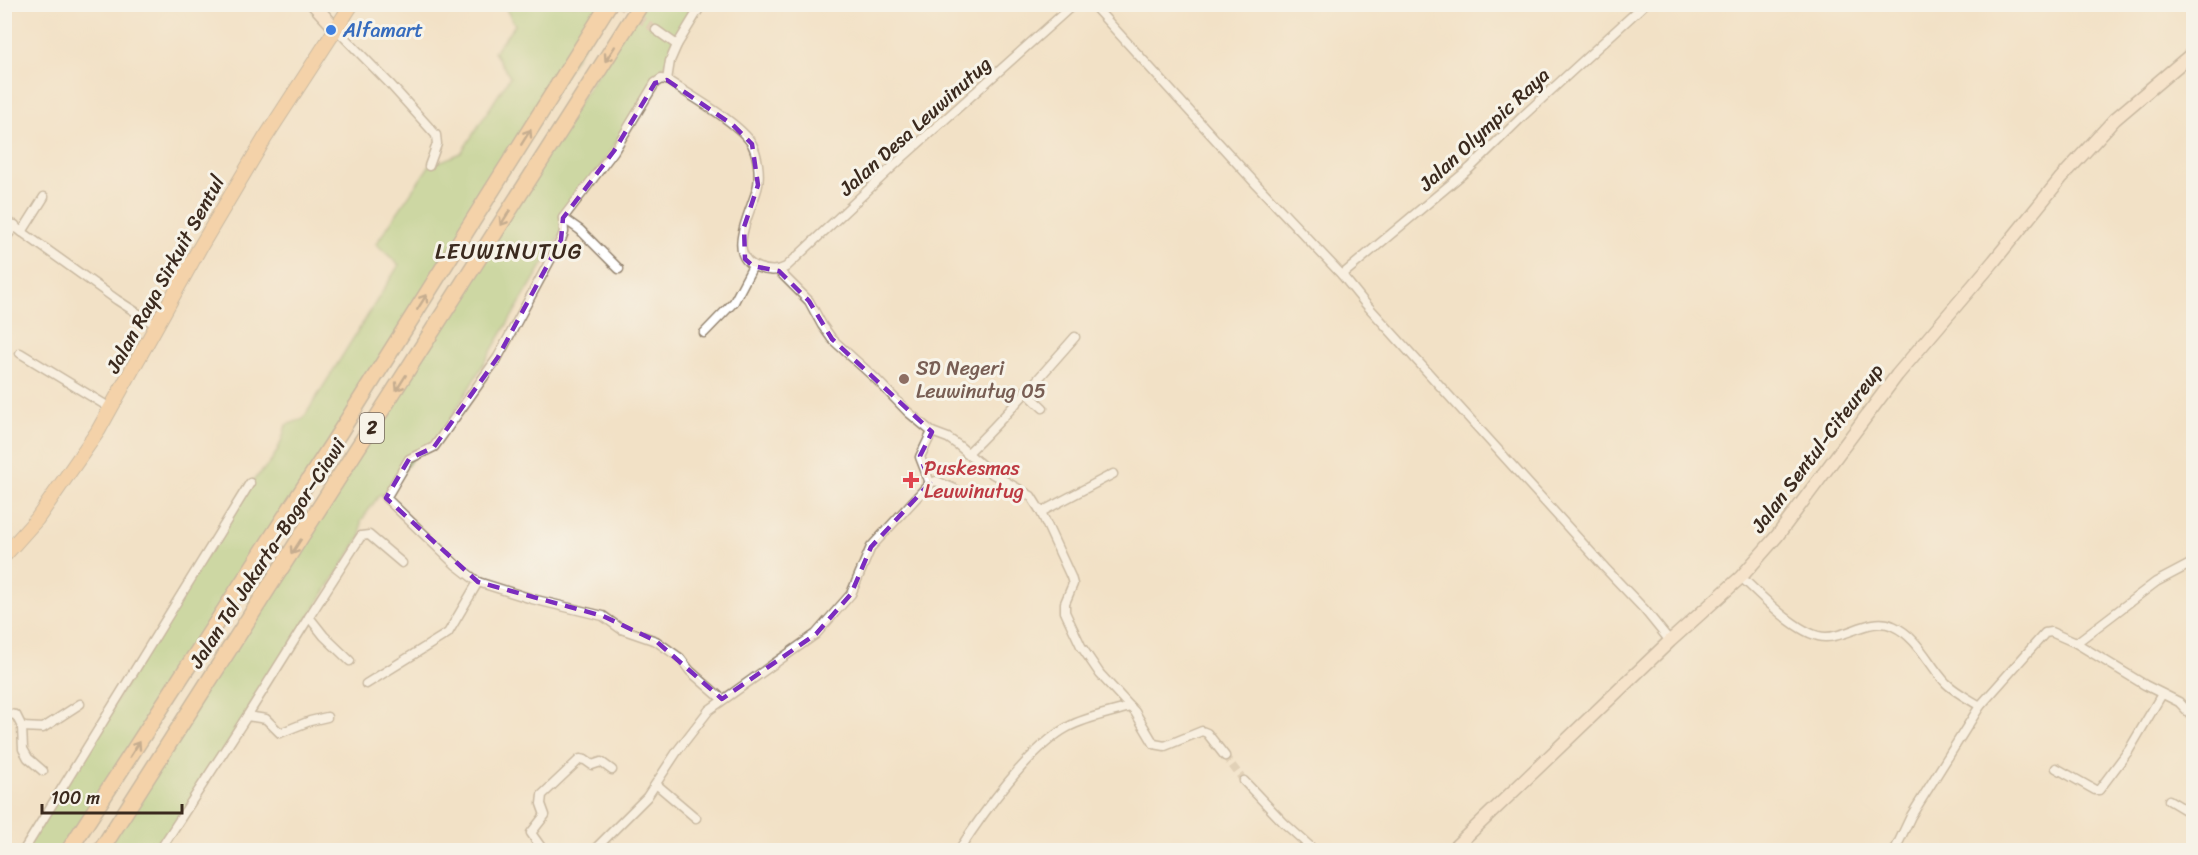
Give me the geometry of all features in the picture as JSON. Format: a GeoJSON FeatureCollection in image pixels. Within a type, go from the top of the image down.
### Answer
{"type":"FeatureCollection","features":[{"type":"Feature","properties":{"kind":"highway","name":"Jalan Tol Jakarta–Bogor–Ciawi"},"geometry":{"type":"LineString","coordinates":[[69,850],[340,432],[609,4]]}},
{"type":"Feature","properties":{"kind":"highway","name":"Jalan Tol Jakarta–Bogor–Ciawi"},"geometry":{"type":"LineString","coordinates":[[101,850],[641,4]]}},
{"type":"Feature","properties":{"kind":"main road","name":"Jalan Raya Sirkuit Sentul"},"geometry":{"type":"LineString","coordinates":[[4,556],[56,494],[112,409],[199,249],[265,138],[352,4]]}},
{"type":"Feature","properties":{"kind":"street"},"geometry":{"type":"LineString","coordinates":[[313,4],[436,135],[437,144],[429,166]]}},
{"type":"Feature","properties":{"kind":"street"},"geometry":{"type":"LineString","coordinates":[[667,80],[670,61],[677,45],[702,4]]}},
{"type":"Feature","properties":{"kind":"street","name":"Jalan Desa Leuwinutug"},"geometry":{"type":"LineString","coordinates":[[779,271],[1074,4]]}},
{"type":"Feature","properties":{"kind":"street"},"geometry":{"type":"LineString","coordinates":[[1092,4],[1342,275],[1670,640]]}},
{"type":"Feature","properties":{"kind":"street","name":"Jalan Olympic Raya"},"geometry":{"type":"LineString","coordinates":[[1342,275],[1470,168],[1645,4]]}},
{"type":"Feature","properties":{"kind":"street"},"geometry":{"type":"LineString","coordinates":[[656,30],[677,45]]}},
{"type":"Feature","properties":{"kind":"street","name":"Jalan Sentul-Citeureup"},"geometry":{"type":"LineString","coordinates":[[1452,850],[1670,640],[1741,577],[1777,536],[1896,375],[1947,318],[2061,178],[2115,119],[2193,52]]}},
{"type":"Feature","properties":{"kind":"street"},"geometry":{"type":"LineString","coordinates":[[722,699],[690,671],[680,658],[656,641],[621,629],[603,616],[591,612],[532,599],[478,582],[456,566],[386,498],[409,459],[434,447],[498,357],[561,240],[564,232],[563,218],[614,151],[655,83],[661,79],[667,80],[733,125],[752,144],[758,164],[758,185],[746,216],[742,245],[745,259],[753,266],[779,271],[809,301],[832,339],[932,432],[948,438],[991,473],[1031,496],[1041,512],[1073,584],[1065,603],[1065,612],[1073,629],[1100,674],[1130,707],[1154,744],[1165,746],[1202,731],[1207,733],[1225,756]]}},
{"type":"Feature","properties":{"kind":"street"},"geometry":{"type":"LineString","coordinates":[[4,241],[19,229],[44,197]]}},
{"type":"Feature","properties":{"kind":"street"},"geometry":{"type":"LineString","coordinates":[[563,218],[580,230],[619,269]]}},
{"type":"Feature","properties":{"kind":"street"},"geometry":{"type":"LineString","coordinates":[[4,219],[117,300],[156,325]]}},
{"type":"Feature","properties":{"kind":"street"},"geometry":{"type":"LineString","coordinates":[[704,333],[735,302],[753,266]]}},
{"type":"Feature","properties":{"kind":"street"},"geometry":{"type":"LineString","coordinates":[[967,454],[1001,422],[1025,391],[1075,337]]}},
{"type":"Feature","properties":{"kind":"street"},"geometry":{"type":"LineString","coordinates":[[20,353],[112,409]]}},
{"type":"Feature","properties":{"kind":"street"},"geometry":{"type":"LineString","coordinates":[[1025,391],[1043,408]]}},
{"type":"Feature","properties":{"kind":"street"},"geometry":{"type":"LineString","coordinates":[[932,432],[920,457],[933,482],[957,490]]}},
{"type":"Feature","properties":{"kind":"street"},"geometry":{"type":"LineString","coordinates":[[1041,512],[1113,474]]}},
{"type":"Feature","properties":{"kind":"street"},"geometry":{"type":"LineString","coordinates":[[594,850],[647,797],[696,725],[722,699],[816,634],[851,594],[871,547],[933,482]]}},
{"type":"Feature","properties":{"kind":"street"},"geometry":{"type":"LineString","coordinates":[[24,850],[250,483]]}},
{"type":"Feature","properties":{"kind":"street"},"geometry":{"type":"LineString","coordinates":[[160,850],[361,536],[369,534],[402,563]]}},
{"type":"Feature","properties":{"kind":"street"},"geometry":{"type":"LineString","coordinates":[[2076,643],[2156,582],[2193,562]]}},
{"type":"Feature","properties":{"kind":"street"},"geometry":{"type":"LineString","coordinates":[[1741,577],[1784,614],[1812,634],[1827,637],[1838,636],[1880,623],[1893,626],[1913,639],[1948,685],[1980,706]]}},
{"type":"Feature","properties":{"kind":"street"},"geometry":{"type":"LineString","coordinates":[[366,684],[448,633],[478,582]]}},
{"type":"Feature","properties":{"kind":"street"},"geometry":{"type":"LineString","coordinates":[[309,617],[324,636],[350,661]]}},
{"type":"Feature","properties":{"kind":"street"},"geometry":{"type":"LineString","coordinates":[[1895,850],[1911,816],[1980,706],[2045,633],[2051,632],[2076,643],[2179,702],[2193,718]]}},
{"type":"Feature","properties":{"kind":"street"},"geometry":{"type":"LineString","coordinates":[[2056,768],[2095,790],[2099,790],[2128,750],[2162,694]]}},
{"type":"Feature","properties":{"kind":"street"},"geometry":{"type":"LineString","coordinates":[[22,727],[43,728],[80,704]]}},
{"type":"Feature","properties":{"kind":"street"},"geometry":{"type":"LineString","coordinates":[[959,850],[975,826],[1044,743],[1070,726],[1130,707]]}},
{"type":"Feature","properties":{"kind":"street"},"geometry":{"type":"LineString","coordinates":[[4,715],[16,715],[22,727],[23,749],[28,758],[44,771]]}},
{"type":"Feature","properties":{"kind":"street"},"geometry":{"type":"LineString","coordinates":[[247,716],[266,719],[280,733],[309,721],[327,717]]}},
{"type":"Feature","properties":{"kind":"street"},"geometry":{"type":"LineString","coordinates":[[543,850],[531,833],[545,814],[541,804],[542,795],[580,759],[592,765],[601,762],[612,770]]}},
{"type":"Feature","properties":{"kind":"street"},"geometry":{"type":"LineString","coordinates":[[1244,781],[1284,823],[1314,850]]}},
{"type":"Feature","properties":{"kind":"street"},"geometry":{"type":"LineString","coordinates":[[656,784],[696,818]]}},
{"type":"Feature","properties":{"kind":"street"},"geometry":{"type":"LineString","coordinates":[[2169,800],[2193,815]]}},
{"type":"Feature","properties":{"kind":"highlighted area"},"geometry":{"type":"Polygon","coordinates":[[[667,80],[733,125],[752,144],[758,185],[744,227],[745,259],[753,266],[779,271],[809,301],[832,339],[932,432],[920,456],[930,483],[871,547],[851,594],[816,634],[722,699],[656,641],[603,616],[478,582],[386,498],[409,459],[434,447],[498,357],[561,240],[563,218],[614,151],[655,83],[667,80]]]}},
{"type":"Feature","properties":{"kind":"green space"},"geometry":{"type":"Polygon","coordinates":[[[508,5],[609,5],[69,850],[24,850],[250,483],[274,457],[286,425],[303,419],[399,265],[376,244],[429,166],[461,153],[510,77],[494,52],[515,25],[506,9],[508,5]]]}},
{"type":"Feature","properties":{"kind":"green space"},"geometry":{"type":"Polygon","coordinates":[[[641,5],[702,5],[603,163],[563,218],[564,229],[434,447],[414,455],[386,498],[380,494],[361,521],[361,536],[160,850],[101,850],[641,5]]]}},
{"type":"Feature","properties":{"kind":"tunnel"},"geometry":{"type":"LineString","coordinates":[[618,4],[656,30]]}},
{"type":"Feature","properties":{"kind":"tunnel"},"geometry":{"type":"LineString","coordinates":[[1225,756],[1244,781]]}},
{"type":"Feature","properties":{"kind":"place","name":"Alfamart"},"geometry":{"type":"Point","coordinates":[331,30]}},
{"type":"Feature","properties":{"kind":"place","name":"SD Negeri Leuwinutug 05"},"geometry":{"type":"Point","coordinates":[904,379]}},
{"type":"Feature","properties":{"kind":"place","name":"Puskesmas Leuwinutug"},"geometry":{"type":"Point","coordinates":[911,480]}},
{"type":"Feature","properties":{"kind":"district","name":"LEUWINUTUG"},"geometry":{"type":"Point","coordinates":[509,251]}}]}
